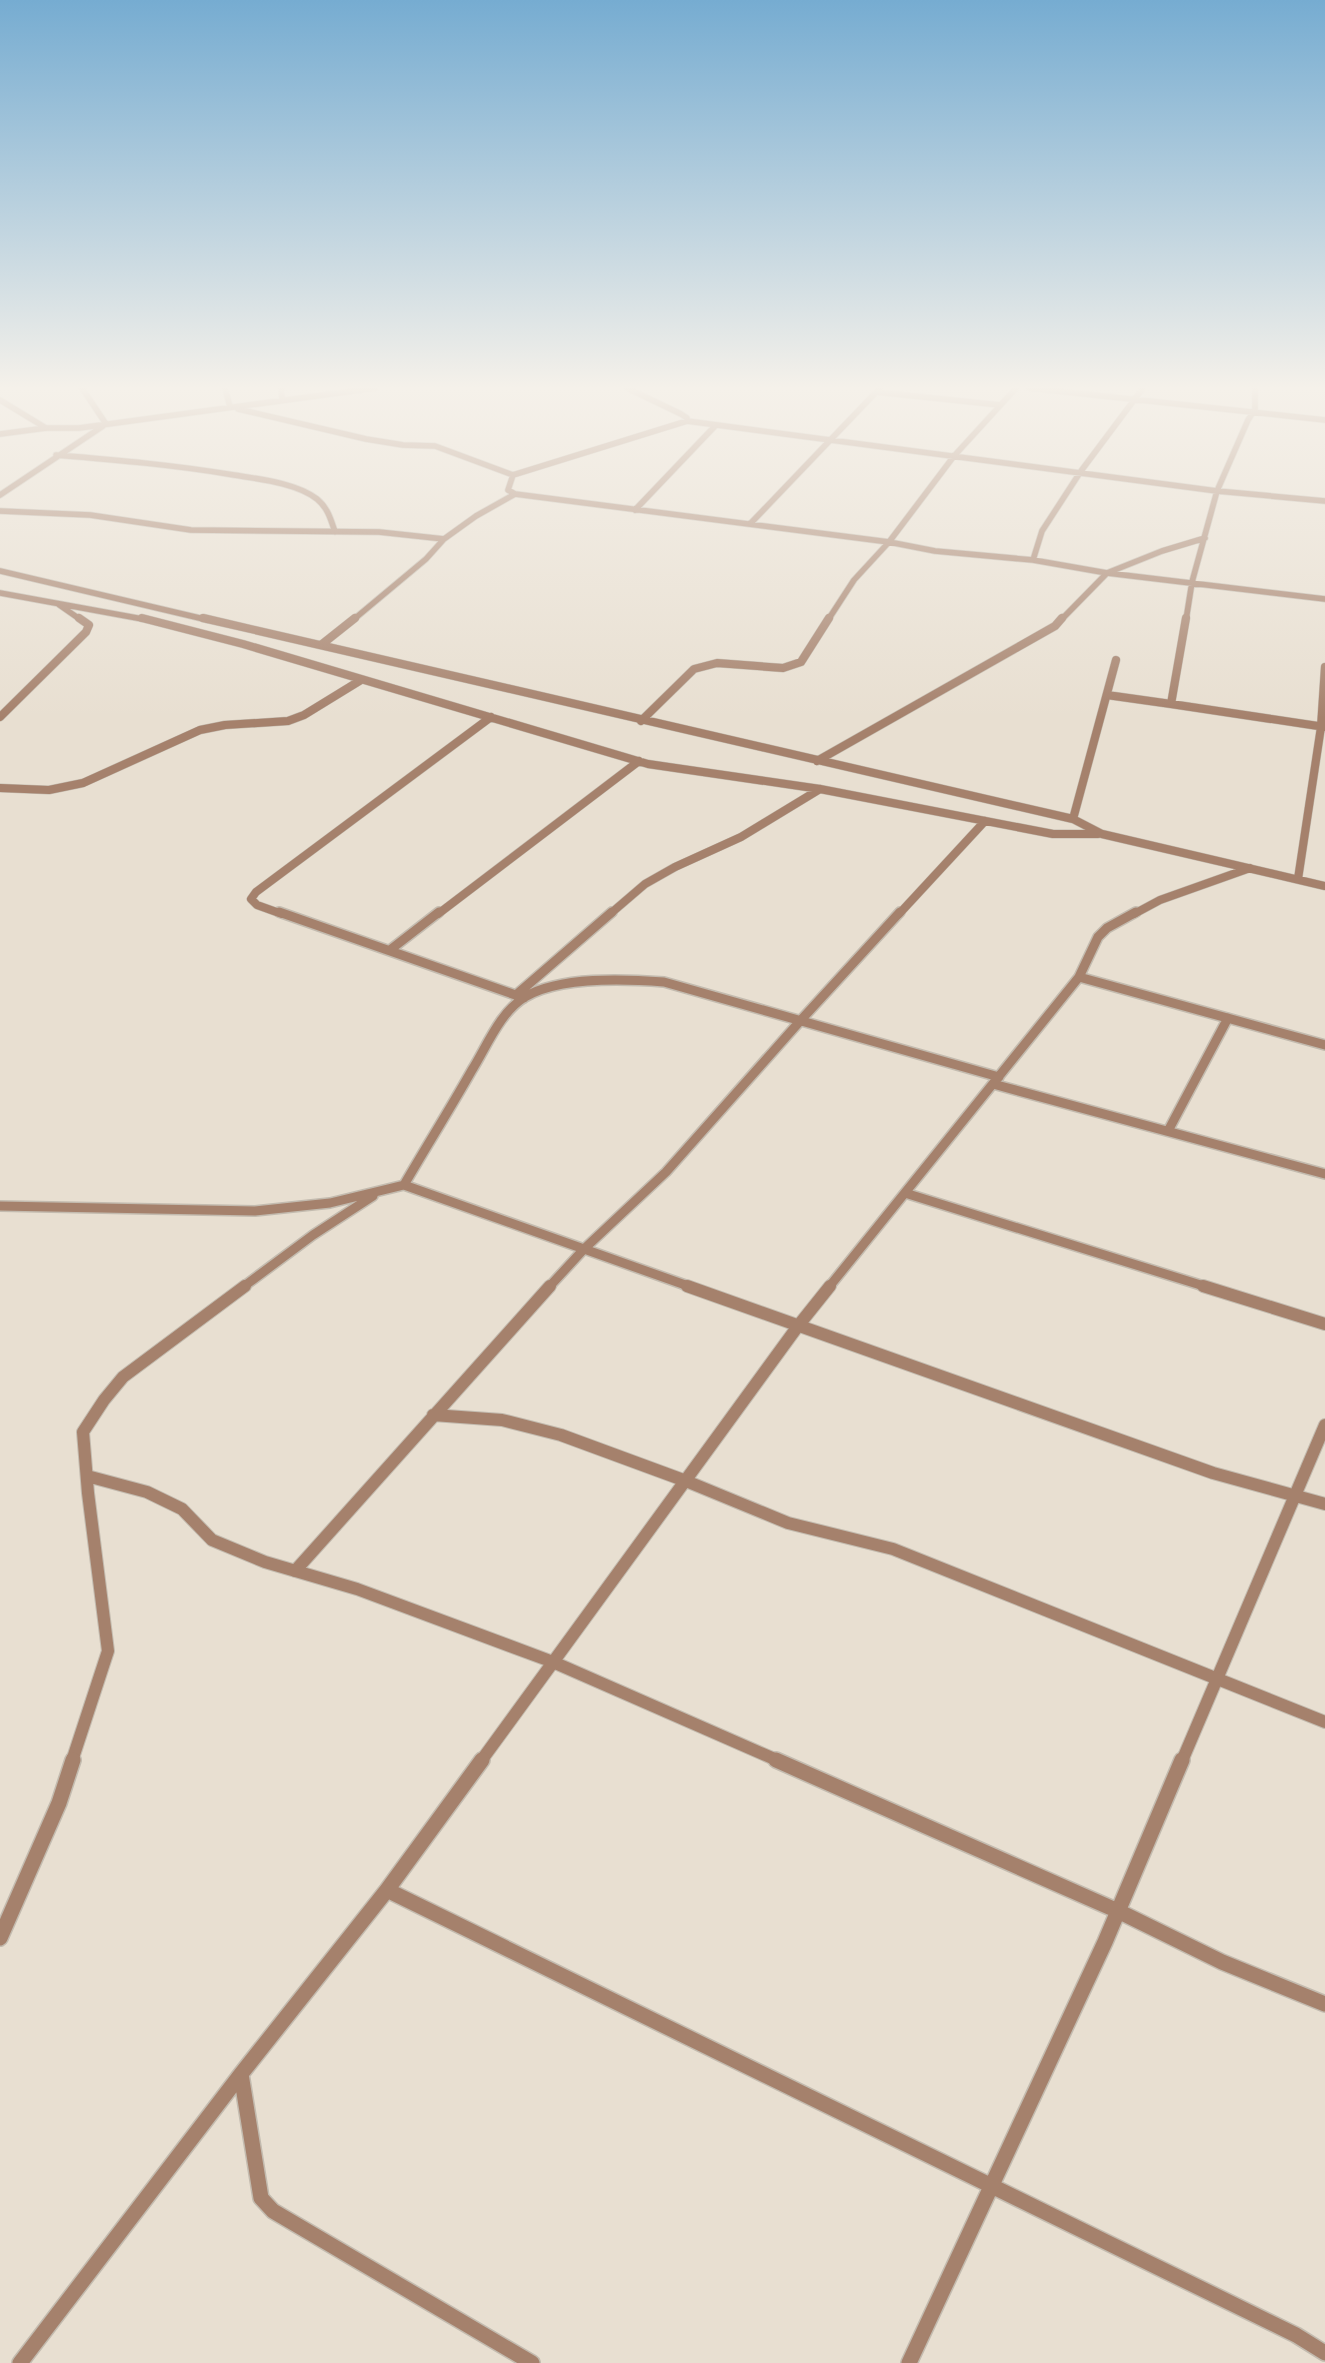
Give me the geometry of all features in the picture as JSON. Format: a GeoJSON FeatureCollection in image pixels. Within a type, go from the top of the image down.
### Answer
{"type":"FeatureCollection","features":[{"type":"Feature","properties":{"kind":"street"},"geometry":{"type":"LineString","coordinates":[[316,498],[327,509],[334,532]]}},
{"type":"Feature","properties":{"kind":"street"},"geometry":{"type":"LineString","coordinates":[[321,645],[382,597],[426,559],[444,539],[476,516],[507,498]]}},
{"type":"Feature","properties":{"kind":"street"},"geometry":{"type":"LineString","coordinates":[[547,498],[889,542],[935,551],[1033,560],[1107,573],[1325,599]]}},
{"type":"Feature","properties":{"kind":"street"},"geometry":{"type":"LineString","coordinates":[[635,510],[646,498]]}},
{"type":"Feature","properties":{"kind":"street"},"geometry":{"type":"LineString","coordinates":[[750,524],[774,498]]}},
{"type":"Feature","properties":{"kind":"street"},"geometry":{"type":"LineString","coordinates":[[641,721],[661,704],[694,669],[704,664],[729,663],[784,668],[801,662],[854,580],[889,542],[922,498]]}},
{"type":"Feature","properties":{"kind":"street"},"geometry":{"type":"LineString","coordinates":[[1033,560],[1042,531],[1064,498]]}},
{"type":"Feature","properties":{"kind":"street"},"geometry":{"type":"LineString","coordinates":[[1171,704],[1192,582],[1215,498]]}},
{"type":"Feature","properties":{"kind":"street"},"geometry":{"type":"LineString","coordinates":[[1296,498],[1325,501]]}},
{"type":"Feature","properties":{"kind":"street"},"geometry":{"type":"LineString","coordinates":[[0,511],[90,515],[192,530],[379,532],[444,539]]}},
{"type":"Feature","properties":{"kind":"street"},"geometry":{"type":"LineString","coordinates":[[817,761],[1055,626],[1089,589],[1107,573],[1162,551],[1205,538]]}},
{"type":"Feature","properties":{"kind":"street"},"geometry":{"type":"LineString","coordinates":[[0,571],[641,721],[1073,819],[1102,834]]}},
{"type":"Feature","properties":{"kind":"street"},"geometry":{"type":"LineString","coordinates":[[0,593],[145,619],[225,639],[638,761],[820,788],[1053,834],[1102,834],[1325,886]]}},
{"type":"Feature","properties":{"kind":"street"},"geometry":{"type":"LineString","coordinates":[[0,717],[86,632],[89,625],[52,601]]}},
{"type":"Feature","properties":{"kind":"street"},"geometry":{"type":"LineString","coordinates":[[1073,819],[1116,660]]}},
{"type":"Feature","properties":{"kind":"street"},"geometry":{"type":"LineString","coordinates":[[1298,879],[1323,727],[1325,667]]}},
{"type":"Feature","properties":{"kind":"street"},"geometry":{"type":"LineString","coordinates":[[0,788],[49,790],[83,783],[200,730],[225,725],[288,721],[304,715],[361,680]]}},
{"type":"Feature","properties":{"kind":"street"},"geometry":{"type":"LineString","coordinates":[[1107,695],[1323,727]]}},
{"type":"Feature","properties":{"kind":"street"},"geometry":{"type":"LineString","coordinates":[[491,717],[256,892],[251,899],[258,905],[520,997],[548,989],[610,980],[636,979],[664,982],[800,1020],[1168,1131],[1325,1174]]}},
{"type":"Feature","properties":{"kind":"street"},"geometry":{"type":"LineString","coordinates":[[390,950],[638,761]]}},
{"type":"Feature","properties":{"kind":"street"},"geometry":{"type":"LineString","coordinates":[[404,1185],[501,1023],[520,997],[645,884],[675,867],[742,837],[820,788]]}},
{"type":"Feature","properties":{"kind":"street"},"geometry":{"type":"LineString","coordinates":[[295,1571],[584,1249],[666,1172],[800,1020],[984,821]]}},
{"type":"Feature","properties":{"kind":"street"},"geometry":{"type":"LineString","coordinates":[[20,2363],[241,2074],[387,1890],[798,1326],[1079,977],[1098,937],[1107,928],[1160,900],[1250,868]]}},
{"type":"Feature","properties":{"kind":"street"},"geometry":{"type":"LineString","coordinates":[[1079,977],[1325,1045]]}},
{"type":"Feature","properties":{"kind":"street"},"geometry":{"type":"LineString","coordinates":[[1168,1131],[1228,1018]]}},
{"type":"Feature","properties":{"kind":"street"},"geometry":{"type":"LineString","coordinates":[[0,1206],[256,1211],[293,1209],[378,1193],[404,1185],[1213,1473],[1325,1504]]}},
{"type":"Feature","properties":{"kind":"street"},"geometry":{"type":"LineString","coordinates":[[0,1938],[59,1803],[108,1651],[83,1432],[104,1400],[123,1377],[313,1235],[378,1193]]}},
{"type":"Feature","properties":{"kind":"street"},"geometry":{"type":"LineString","coordinates":[[905,1193],[1325,1324]]}},
{"type":"Feature","properties":{"kind":"street"},"geometry":{"type":"LineString","coordinates":[[433,1415],[502,1420],[561,1435],[686,1481],[788,1523],[893,1549],[1325,1722]]}},
{"type":"Feature","properties":{"kind":"street"},"geometry":{"type":"LineString","coordinates":[[909,2363],[1118,1911],[1293,1496],[1325,1425]]}},
{"type":"Feature","properties":{"kind":"street"},"geometry":{"type":"LineString","coordinates":[[87,1476],[148,1492],[182,1509],[212,1540],[265,1562],[357,1589],[553,1662],[1118,1911],[1222,1962],[1325,2004]]}},
{"type":"Feature","properties":{"kind":"street"},"geometry":{"type":"LineString","coordinates":[[387,1890],[1296,2335],[1325,2353]]}},
{"type":"Feature","properties":{"kind":"street"},"geometry":{"type":"LineString","coordinates":[[241,2074],[261,2198],[273,2211],[532,2363]]}}]}
